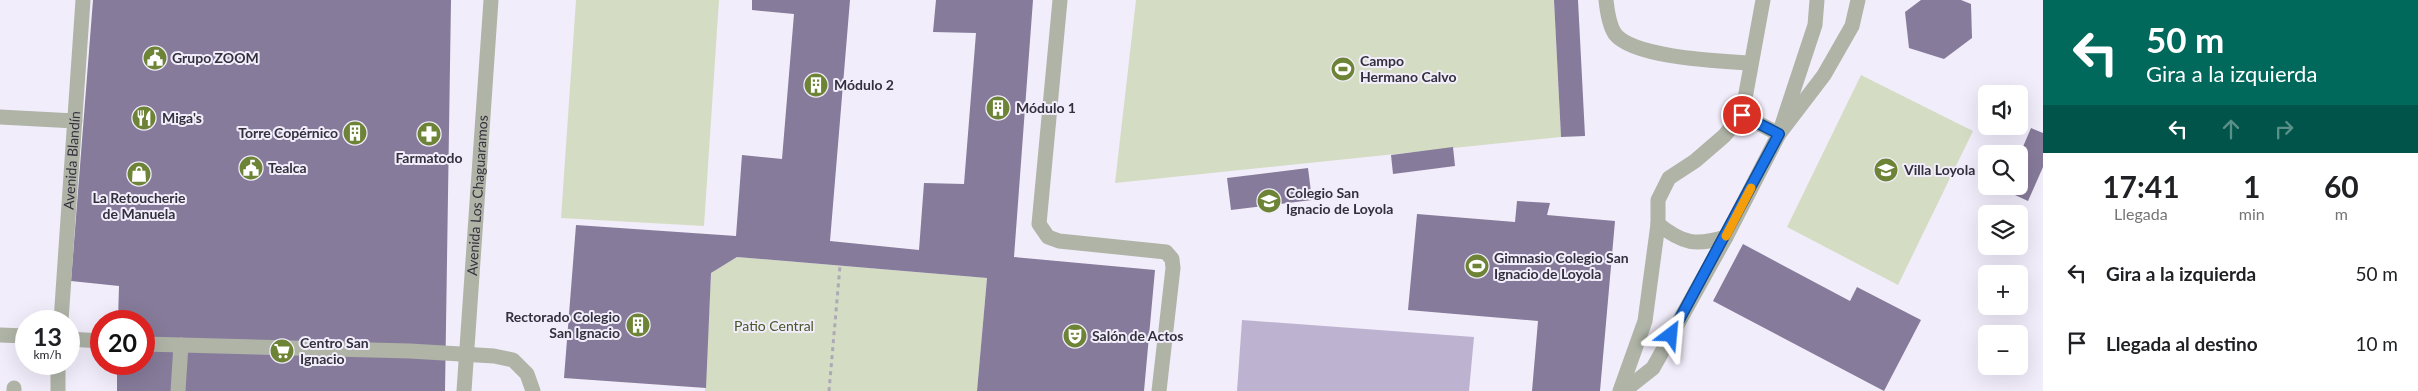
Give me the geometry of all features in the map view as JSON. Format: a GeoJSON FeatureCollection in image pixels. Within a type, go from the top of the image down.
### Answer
{"type":"FeatureCollection","features":[{"type":"Feature","properties":{"kind":"street","name":"Avenida Blandín"},"geometry":{"type":"LineString","coordinates":[[62,310],[83,0]]}},
{"type":"Feature","properties":{"kind":"street","name":"Avenida Los Chaguaramos"},"geometry":{"type":"LineString","coordinates":[[464,391],[491,0]]}},
{"type":"Feature","properties":{"kind":"street"},"geometry":{"type":"LineString","coordinates":[[1060,0],[1039,224],[1048,237],[1059,241],[1166,252],[1172,259],[1160,391]]}},
{"type":"Feature","properties":{"kind":"street"},"geometry":{"type":"LineString","coordinates":[[1606,0],[1607,12],[1615,34],[1633,46],[1689,58],[1750,63]]}},
{"type":"Feature","properties":{"kind":"street"},"geometry":{"type":"LineString","coordinates":[[1620,391],[1645,321],[1658,224],[1658,200],[1669,178],[1695,161],[1724,136],[1742,115],[1763,0]]}},
{"type":"Feature","properties":{"kind":"street"},"geometry":{"type":"LineString","coordinates":[[1624,391],[1653,368],[1726,237],[1779,134],[1815,26],[1817,0]]}},
{"type":"Feature","properties":{"kind":"street"},"geometry":{"type":"LineString","coordinates":[[1779,134],[1824,75],[1852,26],[1858,0]]}},
{"type":"Feature","properties":{"kind":"street"},"geometry":{"type":"LineString","coordinates":[[1742,115],[1779,134]]}},
{"type":"Feature","properties":{"kind":"street"},"geometry":{"type":"LineString","coordinates":[[0,117],[75,121]]}},
{"type":"Feature","properties":{"kind":"street"},"geometry":{"type":"LineString","coordinates":[[1658,224],[1688,243],[1703,244],[1726,237]]}},
{"type":"Feature","properties":{"kind":"street"},"geometry":{"type":"LineString","coordinates":[[0,335],[15,336]]}},
{"type":"Feature","properties":{"kind":"street"},"geometry":{"type":"LineString","coordinates":[[155,344],[494,356],[513,360],[527,374],[533,391]]}},
{"type":"Feature","properties":{"kind":"street"},"geometry":{"type":"LineString","coordinates":[[178,391],[181,345]]}},
{"type":"Feature","properties":{"kind":"street"},"geometry":{"type":"LineString","coordinates":[[58,375],[58,391]]}},
{"type":"Feature","properties":{"kind":"path"},"geometry":{"type":"LineString","coordinates":[[829,391],[840,266]]}},
{"type":"Feature","properties":{"kind":"green space"},"geometry":{"type":"Polygon","coordinates":[[[576,0],[719,0],[704,226],[561,218],[576,0]]]}},
{"type":"Feature","properties":{"kind":"green space","name":"Campo Hermano Calvo"},"geometry":{"type":"Polygon","coordinates":[[[1136,0],[1554,0],[1561,137],[1115,183],[1136,0]]]}},
{"type":"Feature","properties":{"kind":"green space"},"geometry":{"type":"Polygon","coordinates":[[[1861,75],[1973,131],[1898,285],[1787,227],[1861,75]]]}},
{"type":"Feature","properties":{"kind":"green space","name":"Patio Central"},"geometry":{"type":"Polygon","coordinates":[[[737,257],[987,278],[977,391],[705,391],[711,273],[737,257]]]}},
{"type":"Feature","properties":{"kind":"shaded area"},"geometry":{"type":"Polygon","coordinates":[[[1242,320],[1474,337],[1469,391],[1237,391],[1242,320]]]}},
{"type":"Feature","properties":{"kind":"building"},"geometry":{"type":"Polygon","coordinates":[[[93,0],[451,0],[445,391],[117,391],[117,375],[155,375],[155,310],[118,310],[119,286],[71,281],[93,0]]]}},
{"type":"Feature","properties":{"kind":"building"},"geometry":{"type":"Polygon","coordinates":[[[752,0],[850,0],[830,241],[919,250],[924,183],[964,184],[976,33],[933,32],[936,0],[1033,0],[1014,257],[1155,270],[1144,391],[977,391],[987,278],[737,257],[711,273],[706,388],[564,378],[576,225],[736,236],[742,155],[782,159],[794,14],[752,10],[752,0]]]}},
{"type":"Feature","properties":{"kind":"building"},"geometry":{"type":"Polygon","coordinates":[[[1554,0],[1578,0],[1585,136],[1561,137],[1554,0]]]}},
{"type":"Feature","properties":{"kind":"building"},"geometry":{"type":"Polygon","coordinates":[[[1921,0],[1961,0],[1971,4],[1972,38],[1944,59],[1909,48],[1905,12],[1921,0]]]}},
{"type":"Feature","properties":{"kind":"building"},"geometry":{"type":"Polygon","coordinates":[[[2031,128],[2043,133],[2043,167],[2028,201],[2015,195],[2028,195],[2028,145],[2024,145],[2031,128]]]}},
{"type":"Feature","properties":{"kind":"building"},"geometry":{"type":"Polygon","coordinates":[[[1453,147],[1455,166],[1393,174],[1391,155],[1453,147]]]}},
{"type":"Feature","properties":{"kind":"building"},"geometry":{"type":"Polygon","coordinates":[[[1308,168],[1312,200],[1231,210],[1227,178],[1308,168]]]}},
{"type":"Feature","properties":{"kind":"building"},"geometry":{"type":"Polygon","coordinates":[[[1517,201],[1550,203],[1547,215],[1615,221],[1600,391],[1532,391],[1538,321],[1408,310],[1417,214],[1515,222],[1517,201]]]}},
{"type":"Feature","properties":{"kind":"building"},"geometry":{"type":"Polygon","coordinates":[[[1743,244],[1850,301],[1857,287],[1921,320],[1884,391],[1713,301],[1743,244]]]}},
{"type":"Feature","properties":{"kind":"slow traffic"},"geometry":{"type":"LineString","coordinates":[[1726,236],[1751,188]]}},
{"type":"Feature","properties":{"kind":"place","name":"Grupo ZOOM"},"geometry":{"type":"Point","coordinates":[155,58]}},
{"type":"Feature","properties":{"kind":"place","name":"Campo Hermano Calvo"},"geometry":{"type":"Point","coordinates":[1343,69]}},
{"type":"Feature","properties":{"kind":"place","name":"Módulo 2"},"geometry":{"type":"Point","coordinates":[816,85]}},
{"type":"Feature","properties":{"kind":"place","name":"Módulo 1"},"geometry":{"type":"Point","coordinates":[998,108]}},
{"type":"Feature","properties":{"kind":"place","name":"Miga's"},"geometry":{"type":"Point","coordinates":[144,118]}},
{"type":"Feature","properties":{"kind":"place","name":"Torre Copérnico"},"geometry":{"type":"Point","coordinates":[355,133]}},
{"type":"Feature","properties":{"kind":"place","name":"Farmatodo"},"geometry":{"type":"Point","coordinates":[429,134]}},
{"type":"Feature","properties":{"kind":"place","name":"Tealca"},"geometry":{"type":"Point","coordinates":[251,168]}},
{"type":"Feature","properties":{"kind":"place","name":"Villa Loyola"},"geometry":{"type":"Point","coordinates":[1886,170]}},
{"type":"Feature","properties":{"kind":"place","name":"La Retoucherie de Manuela"},"geometry":{"type":"Point","coordinates":[139,174]}},
{"type":"Feature","properties":{"kind":"place","name":"Colegio San Ignacio de Loyola"},"geometry":{"type":"Point","coordinates":[1269,201]}},
{"type":"Feature","properties":{"kind":"place","name":"Gimnasio Colegio San Ignacio de Loyola"},"geometry":{"type":"Point","coordinates":[1477,266]}},
{"type":"Feature","properties":{"kind":"place","name":"Rectorado Colegio San Ignacio"},"geometry":{"type":"Point","coordinates":[638,325]}},
{"type":"Feature","properties":{"kind":"place","name":"Salón de Actos"},"geometry":{"type":"Point","coordinates":[1075,336]}},
{"type":"Feature","properties":{"kind":"place","name":"Centro San Ignacio"},"geometry":{"type":"Point","coordinates":[282,351]}},
{"type":"Feature","properties":{"kind":"route"},"geometry":{"type":"LineString","coordinates":[[1671,335],[1726,237],[1779,134],[1742,115]]}}]}
